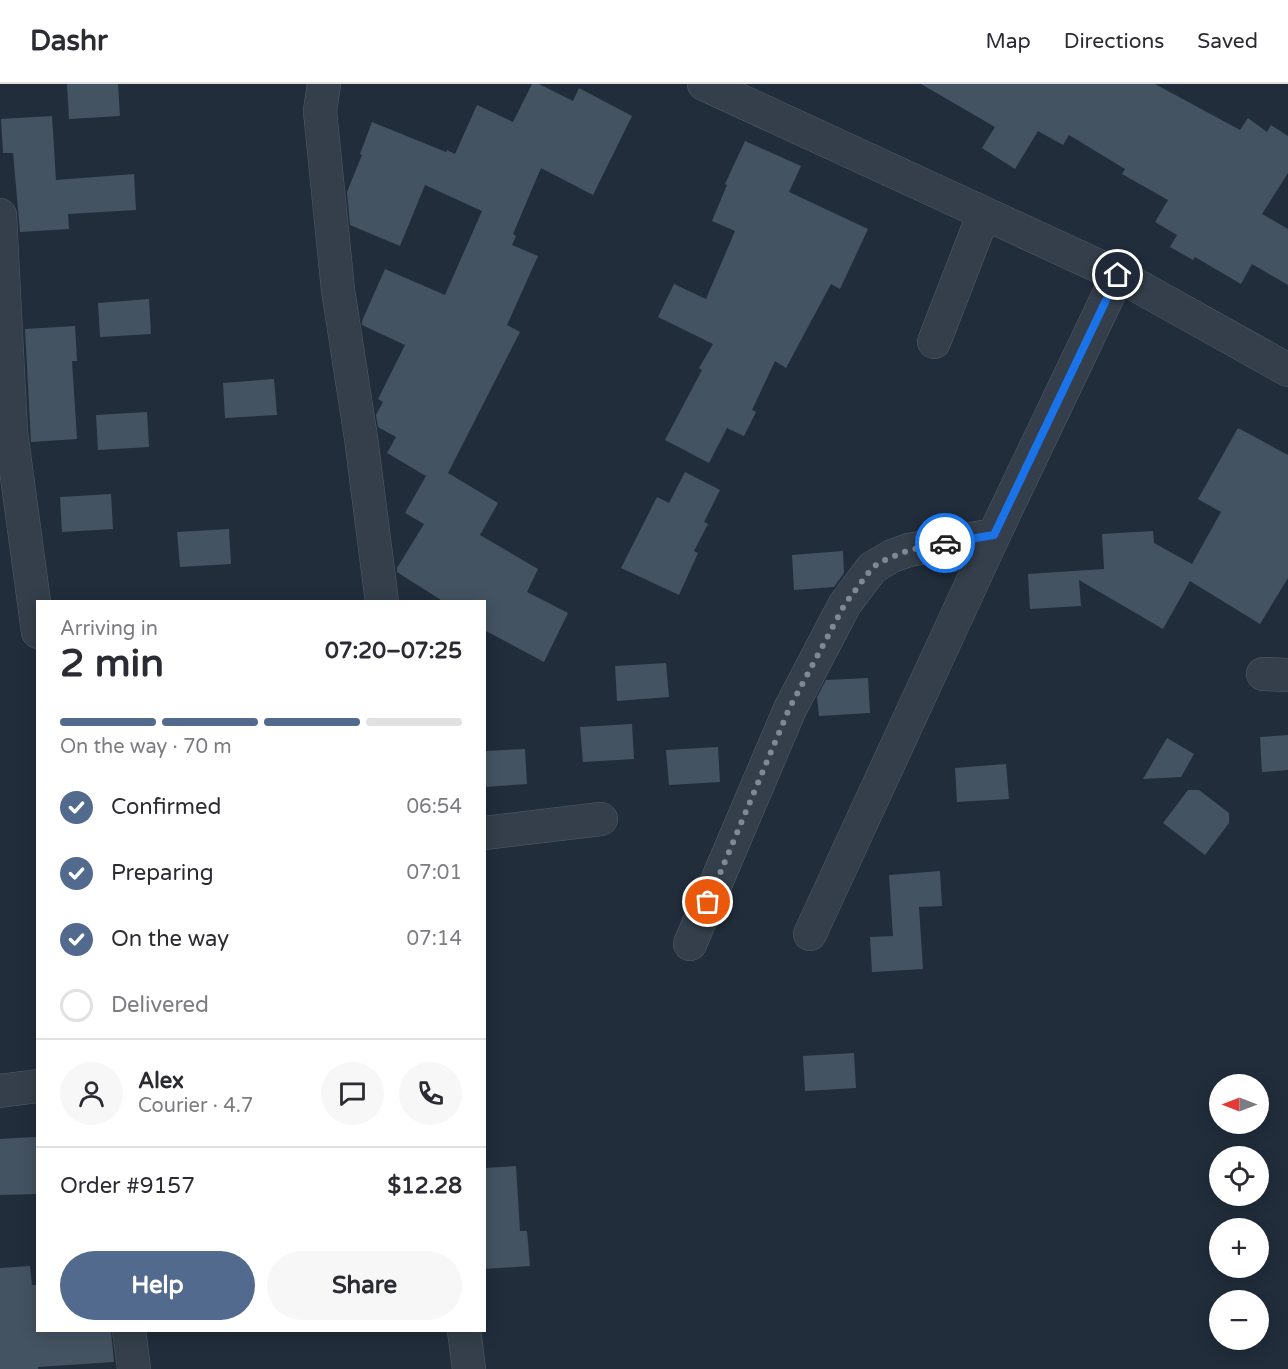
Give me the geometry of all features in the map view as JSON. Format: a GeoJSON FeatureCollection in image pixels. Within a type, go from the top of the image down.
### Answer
{"type":"FeatureCollection","features":[{"type":"Feature","properties":{"kind":"street"},"geometry":{"type":"LineString","coordinates":[[324,84],[320,111],[321,126],[337,279],[361,438],[382,600]]}},
{"type":"Feature","properties":{"kind":"street"},"geometry":{"type":"LineString","coordinates":[[704,84],[1118,275],[1288,370]]}},
{"type":"Feature","properties":{"kind":"street"},"geometry":{"type":"LineString","coordinates":[[934,342],[984,213]]}},
{"type":"Feature","properties":{"kind":"street"},"geometry":{"type":"LineString","coordinates":[[0,215],[6,432],[36,620]]}},
{"type":"Feature","properties":{"kind":"street"},"geometry":{"type":"LineString","coordinates":[[810,934],[994,535],[1118,275]]}},
{"type":"Feature","properties":{"kind":"street"},"geometry":{"type":"LineString","coordinates":[[690,944],[789,709],[845,604],[872,568],[892,556],[909,550],[994,535]]}},
{"type":"Feature","properties":{"kind":"street"},"geometry":{"type":"LineString","coordinates":[[486,833],[601,819]]}},
{"type":"Feature","properties":{"kind":"street"},"geometry":{"type":"LineString","coordinates":[[0,1091],[36,1086]]}},
{"type":"Feature","properties":{"kind":"street"},"geometry":{"type":"LineString","coordinates":[[129,1332],[134,1369]]}},
{"type":"Feature","properties":{"kind":"street"},"geometry":{"type":"LineString","coordinates":[[465,1332],[469,1369]]}},
{"type":"Feature","properties":{"kind":"building"},"geometry":{"type":"Polygon","coordinates":[[[67,84],[118,84],[120,116],[69,119],[67,84]]]}},
{"type":"Feature","properties":{"kind":"building"},"geometry":{"type":"Polygon","coordinates":[[[532,84],[539,84],[573,101],[579,88],[632,116],[593,195],[541,168],[513,234],[516,236],[512,245],[538,256],[507,325],[520,332],[448,473],[498,503],[480,535],[538,569],[527,592],[568,613],[544,662],[486,631],[486,600],[441,600],[397,572],[397,568],[424,524],[405,513],[426,476],[387,453],[396,437],[378,427],[376,415],[383,402],[378,399],[405,345],[362,325],[385,269],[445,295],[482,211],[425,185],[400,246],[350,225],[347,192],[372,122],[455,154],[477,105],[513,122],[532,84]]]}},
{"type":"Feature","properties":{"kind":"building"},"geometry":{"type":"Polygon","coordinates":[[[921,84],[1155,84],[1240,130],[1248,118],[1267,132],[1271,125],[1288,136],[1288,173],[1262,214],[1288,229],[1288,285],[1252,264],[1241,284],[1195,257],[1193,260],[1170,247],[1177,235],[1155,222],[1168,200],[1122,174],[1125,169],[1069,135],[1063,145],[1038,131],[1015,169],[982,148],[995,127],[921,84]]]}},
{"type":"Feature","properties":{"kind":"building"},"geometry":{"type":"Polygon","coordinates":[[[52,116],[56,180],[134,174],[136,210],[68,214],[69,229],[20,232],[13,153],[3,153],[1,119],[52,116]]]}},
{"type":"Feature","properties":{"kind":"building"},"geometry":{"type":"Polygon","coordinates":[[[745,141],[801,166],[789,192],[868,229],[840,289],[831,284],[786,368],[775,361],[752,410],[756,412],[744,436],[727,428],[709,463],[665,440],[713,344],[658,317],[674,284],[706,299],[735,231],[712,221],[727,185],[725,184],[745,141]]]}},
{"type":"Feature","properties":{"kind":"building"},"geometry":{"type":"Polygon","coordinates":[[[149,299],[151,334],[100,337],[98,303],[149,299]]]}},
{"type":"Feature","properties":{"kind":"building"},"geometry":{"type":"Polygon","coordinates":[[[75,326],[77,361],[72,361],[77,439],[31,442],[25,329],[75,326]]]}},
{"type":"Feature","properties":{"kind":"building"},"geometry":{"type":"Polygon","coordinates":[[[274,379],[277,415],[225,418],[223,383],[274,379]]]}},
{"type":"Feature","properties":{"kind":"building"},"geometry":{"type":"Polygon","coordinates":[[[147,412],[149,447],[98,450],[96,415],[147,412]]]}},
{"type":"Feature","properties":{"kind":"building"},"geometry":{"type":"Polygon","coordinates":[[[1238,428],[1288,455],[1288,578],[1260,624],[1190,581],[1163,629],[1079,580],[1081,606],[1030,609],[1028,574],[1104,569],[1102,534],[1153,531],[1154,543],[1192,564],[1221,512],[1198,499],[1238,428]]]}},
{"type":"Feature","properties":{"kind":"building"},"geometry":{"type":"Polygon","coordinates":[[[685,472],[720,490],[704,522],[708,524],[694,551],[698,553],[679,595],[621,568],[657,497],[669,503],[685,472]]]}},
{"type":"Feature","properties":{"kind":"building"},"geometry":{"type":"Polygon","coordinates":[[[111,494],[113,529],[62,532],[60,497],[111,494]]]}},
{"type":"Feature","properties":{"kind":"building"},"geometry":{"type":"Polygon","coordinates":[[[229,529],[231,564],[180,567],[177,532],[229,529]]]}},
{"type":"Feature","properties":{"kind":"building"},"geometry":{"type":"Polygon","coordinates":[[[843,551],[844,573],[834,587],[794,590],[792,555],[843,551]]]}},
{"type":"Feature","properties":{"kind":"building"},"geometry":{"type":"Polygon","coordinates":[[[666,663],[669,697],[617,701],[615,666],[666,663]]]}},
{"type":"Feature","properties":{"kind":"building"},"geometry":{"type":"Polygon","coordinates":[[[868,678],[870,713],[819,716],[817,697],[826,680],[868,678]]]}},
{"type":"Feature","properties":{"kind":"building"},"geometry":{"type":"Polygon","coordinates":[[[632,724],[634,759],[583,762],[580,727],[632,724]]]}},
{"type":"Feature","properties":{"kind":"building"},"geometry":{"type":"Polygon","coordinates":[[[1288,735],[1288,770],[1262,772],[1260,737],[1288,735]]]}},
{"type":"Feature","properties":{"kind":"building"},"geometry":{"type":"Polygon","coordinates":[[[1167,738],[1194,754],[1181,777],[1143,779],[1167,738]]]}},
{"type":"Feature","properties":{"kind":"building"},"geometry":{"type":"Polygon","coordinates":[[[718,747],[720,782],[669,785],[666,750],[718,747]]]}},
{"type":"Feature","properties":{"kind":"building"},"geometry":{"type":"Polygon","coordinates":[[[525,749],[527,784],[486,787],[486,751],[525,749]]]}},
{"type":"Feature","properties":{"kind":"building"},"geometry":{"type":"Polygon","coordinates":[[[1006,764],[1009,799],[957,802],[955,768],[1006,764]]]}},
{"type":"Feature","properties":{"kind":"building"},"geometry":{"type":"Polygon","coordinates":[[[1188,790],[1199,790],[1229,813],[1229,823],[1205,855],[1163,823],[1188,790]]]}},
{"type":"Feature","properties":{"kind":"building"},"geometry":{"type":"Polygon","coordinates":[[[940,871],[942,906],[919,907],[923,969],[872,972],[870,937],[893,936],[889,875],[940,871]]]}},
{"type":"Feature","properties":{"kind":"building"},"geometry":{"type":"Polygon","coordinates":[[[854,1053],[856,1088],[805,1091],[803,1056],[854,1053]]]}},
{"type":"Feature","properties":{"kind":"building"},"geometry":{"type":"Polygon","coordinates":[[[36,1137],[36,1194],[0,1195],[0,1139],[36,1137]]]}},
{"type":"Feature","properties":{"kind":"building"},"geometry":{"type":"Polygon","coordinates":[[[516,1166],[520,1231],[527,1231],[530,1266],[486,1269],[486,1168],[516,1166]]]}},
{"type":"Feature","properties":{"kind":"building"},"geometry":{"type":"Polygon","coordinates":[[[30,1266],[32,1285],[36,1285],[36,1332],[111,1332],[114,1362],[38,1367],[38,1369],[0,1369],[0,1268],[30,1266]]]}},
{"type":"Feature","properties":{"kind":"way so far"},"geometry":{"type":"LineString","coordinates":[[708,902],[789,709],[845,604],[872,568],[880,562],[909,550],[945,543]]}},
{"type":"Feature","properties":{"kind":"route"},"geometry":{"type":"LineString","coordinates":[[945,543],[994,535],[1118,275]]}}]}
